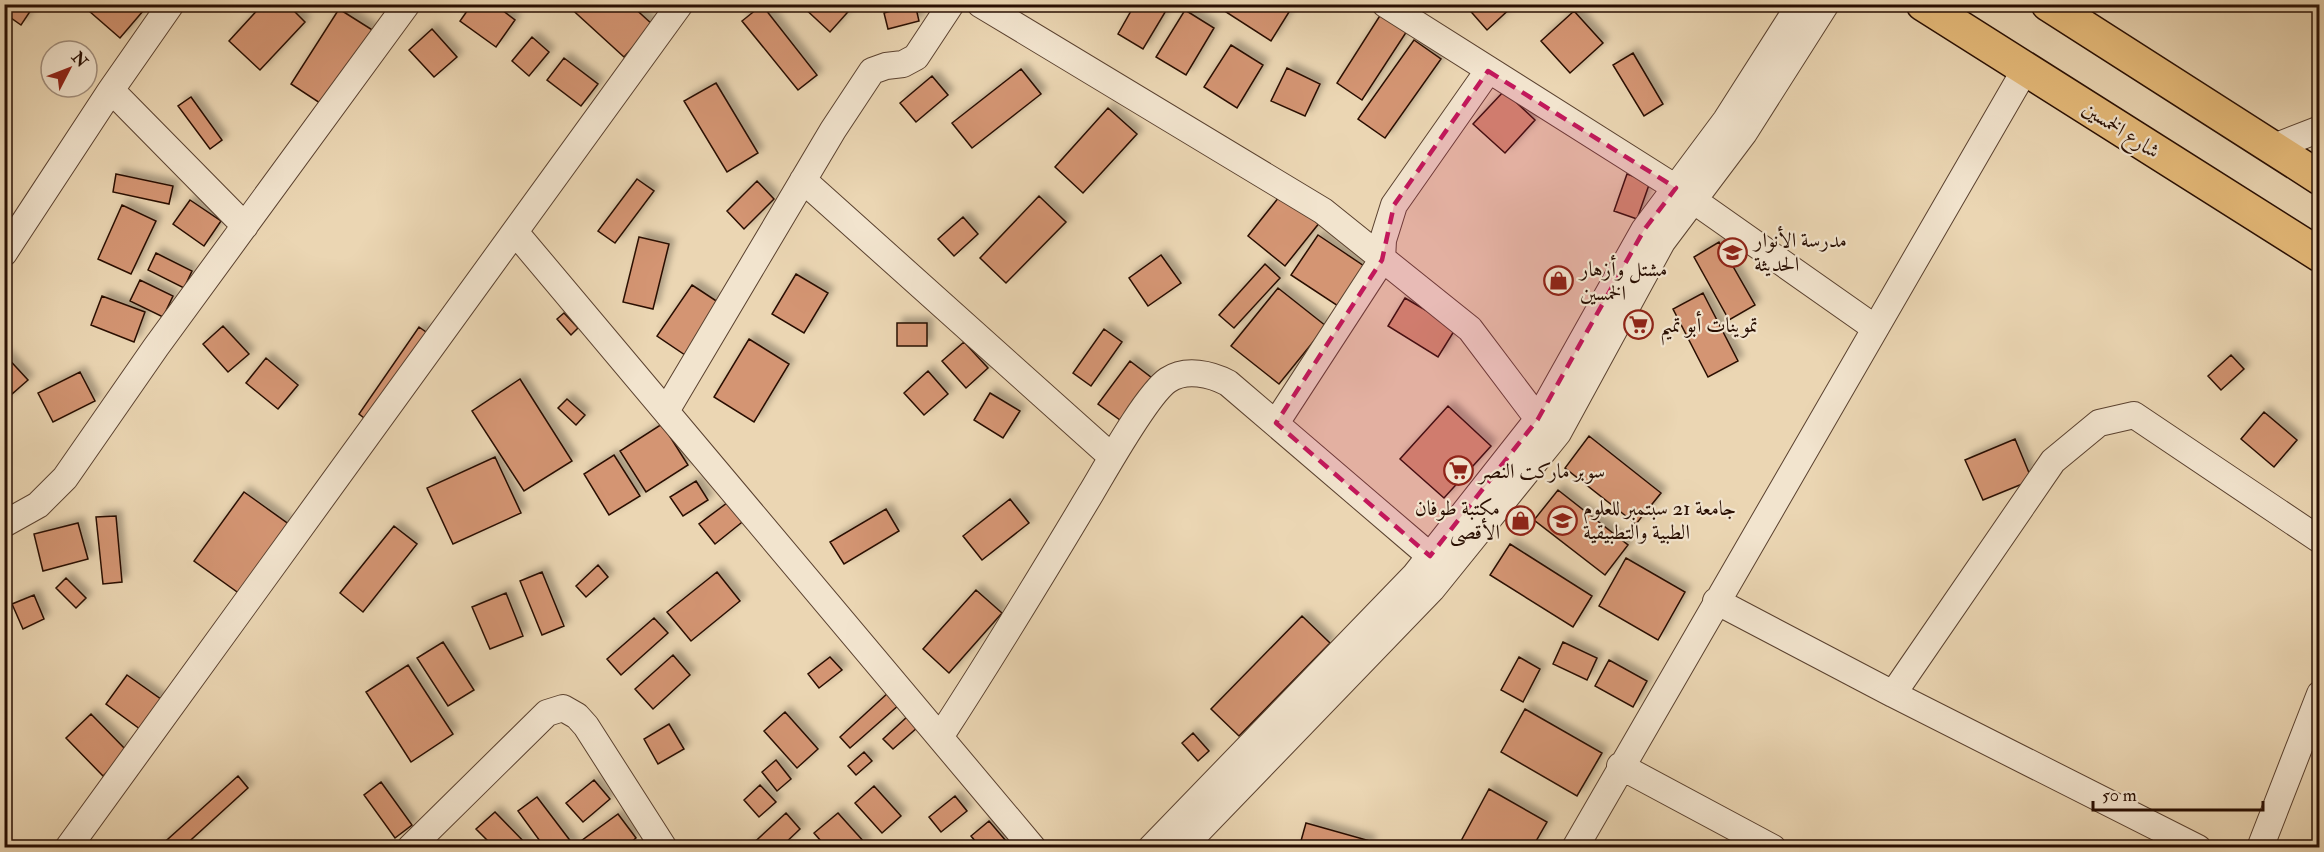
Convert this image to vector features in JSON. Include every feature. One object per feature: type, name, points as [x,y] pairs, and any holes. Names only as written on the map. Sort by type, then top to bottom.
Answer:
[{"type":"main road","name":"شارع الخمسين","points":[[1923,4],[2319,255]]},
{"type":"main road","points":[[2048,4],[2319,178]]},
{"type":"street","points":[[4,253],[111,90],[171,4]]},
{"type":"street","points":[[4,524],[38,505],[65,478],[406,4]]},
{"type":"street","points":[[68,848],[680,4]]},
{"type":"street","points":[[666,411],[803,180],[873,71],[886,66],[903,64],[916,57],[951,4]]},
{"type":"street","points":[[980,4],[1323,211],[1470,329],[1538,419]]},
{"type":"street","points":[[1385,4],[1684,195],[1875,328]]},
{"type":"street","points":[[1182,848],[1432,589],[1558,433],[1726,120],[1800,4]]},
{"type":"street","points":[[1151,848],[1430,556],[1538,419],[1644,230],[1684,195],[1744,133],[1826,4]]},
{"type":"street","points":[[1575,848],[1620,766],[2026,68]]},
{"type":"street","points":[[1276,423],[1382,260],[1383,240],[1394,205],[1488,71]]},
{"type":"street","points":[[111,90],[245,226]]},
{"type":"street","points":[[2274,147],[2319,129]]},
{"type":"street","points":[[803,180],[1112,457]]},
{"type":"street","points":[[515,232],[1033,848]]},
{"type":"street","points":[[940,737],[1000,646],[1112,457],[1160,387],[1180,375],[1203,374],[1228,383],[1430,556]]},
{"type":"street","points":[[1893,694],[2053,461],[2099,423],[2134,416],[2319,540]]},
{"type":"street","points":[[1716,601],[1893,694],[2198,848]]},
{"type":"street","points":[[2260,848],[2319,694]]},
{"type":"street","points":[[410,848],[547,713],[563,708],[578,716],[586,726],[664,848]]},
{"type":"street","points":[[1620,766],[1773,848]]},
{"type":"highlighted area","points":[[1488,71],[1676,188],[1644,230],[1538,419],[1430,556],[1276,423],[1382,260],[1394,205]]},
{"type":"building","points":[[4,4],[35,4],[21,25],[4,13]]},
{"type":"building","points":[[81,4],[149,4],[120,38]]},
{"type":"building","points":[[263,4],[287,4],[305,22],[260,70],[229,41]]},
{"type":"building","points":[[472,4],[494,4],[515,20],[496,47],[460,21]]},
{"type":"building","points":[[566,4],[630,4],[653,25],[624,57]]},
{"type":"building","points":[[800,4],[855,4],[830,32]]},
{"type":"building","points":[[915,4],[919,21],[888,29],[884,13]]},
{"type":"building","points":[[1135,4],[1170,4],[1143,49],[1118,34]]},
{"type":"building","points":[[1230,4],[1294,4],[1271,41],[1226,12]]},
{"type":"building","points":[[1468,4],[1515,4],[1487,30],[1466,6]]},
{"type":"building","points":[[762,5],[817,75],[798,90],[742,21]]},
{"type":"building","points":[[339,9],[374,31],[326,107],[291,84]]},
{"type":"building","points":[[1185,10],[1214,28],[1186,75],[1156,57]]},
{"type":"building","points":[[1574,11],[1603,43],[1570,73],[1541,41]]},
{"type":"building","points":[[1381,14],[1407,31],[1362,100],[1337,83]]},
{"type":"building","points":[[432,29],[457,57],[434,77],[409,50]]},
{"type":"building","points":[[532,37],[549,52],[529,76],[512,61]]},
{"type":"building","points":[[1414,40],[1441,59],[1385,138],[1358,119]]},
{"type":"building","points":[[1231,45],[1263,65],[1237,108],[1204,87]]},
{"type":"building","points":[[1633,53],[1663,104],[1644,116],[1613,65]]},
{"type":"building","points":[[564,58],[598,84],[581,106],[547,80]]},
{"type":"building","points":[[1287,68],[1320,84],[1305,116],[1271,101]]},
{"type":"building","points":[[1021,69],[1041,94],[972,148],[952,123]]},
{"type":"building","points":[[932,76],[948,95],[916,122],[900,103]]},
{"type":"building","points":[[716,83],[758,153],[727,172],[684,101]]},
{"type":"building","points":[[1504,91],[1535,120],[1505,153],[1473,124]]},
{"type":"building","points":[[191,97],[222,140],[210,149],[178,106]]},
{"type":"building","points":[[1108,108],[1137,134],[1083,193],[1055,167]]},
{"type":"building","points":[[116,174],[173,186],[169,204],[113,192]]},
{"type":"building","points":[[1627,174],[1650,182],[1637,219],[1614,211]]},
{"type":"building","points":[[637,179],[654,191],[615,243],[598,231]]},
{"type":"building","points":[[757,181],[774,199],[744,229],[727,211]]},
{"type":"building","points":[[1283,192],[1320,222],[1285,266],[1248,236]]},
{"type":"building","points":[[1039,196],[1066,222],[1006,283],[980,258]]},
{"type":"building","points":[[190,200],[221,221],[204,246],[173,224]]},
{"type":"building","points":[[122,205],[156,221],[131,274],[98,259]]},
{"type":"building","points":[[963,217],[978,234],[954,256],[938,239]]},
{"type":"building","points":[[1318,235],[1364,266],[1338,306],[1291,275]]},
{"type":"building","points":[[639,237],[669,244],[653,309],[623,302]]},
{"type":"building","points":[[1719,242],[1755,305],[1729,320],[1694,257]]},
{"type":"building","points":[[156,253],[192,271],[184,288],[148,270]]},
{"type":"building","points":[[1161,255],[1181,283],[1148,306],[1129,278]]},
{"type":"building","points":[[1265,264],[1280,278],[1234,328],[1219,315]]},
{"type":"building","points":[[796,274],[828,293],[804,333],[772,314]]},
{"type":"building","points":[[140,280],[173,296],[163,317],[130,301]]},
{"type":"building","points":[[692,285],[724,306],[688,357],[657,336]]},
{"type":"building","points":[[1278,288],[1326,326],[1279,384],[1231,346]]},
{"type":"building","points":[[1703,293],[1738,361],[1708,377],[1673,309]]},
{"type":"building","points":[[102,296],[145,312],[134,342],[91,325]]},
{"type":"building","points":[[1405,298],[1456,328],[1438,357],[1388,326]]},
{"type":"building","points":[[564,313],[578,328],[571,335],[557,319]]},
{"type":"building","points":[[897,323],[927,323],[927,346],[897,346]]},
{"type":"building","points":[[223,326],[249,354],[228,372],[203,344]]},
{"type":"building","points":[[419,327],[433,337],[372,424],[359,414]]},
{"type":"building","points":[[1104,329],[1122,342],[1091,386],[1073,373]]},
{"type":"building","points":[[749,339],[789,364],[754,422],[714,397]]},
{"type":"building","points":[[964,342],[988,368],[966,388],[942,361]]},
{"type":"building","points":[[4,354],[28,380],[4,401]]},
{"type":"building","points":[[2231,355],[2244,369],[2221,390],[2208,376]]},
{"type":"building","points":[[266,358],[298,385],[278,409],[246,383]]},
{"type":"building","points":[[1130,361],[1152,378],[1120,420],[1098,404]]},
{"type":"building","points":[[928,371],[948,394],[924,415],[904,393]]},
{"type":"building","points":[[80,372],[95,401],[53,422],[38,393]]},
{"type":"building","points":[[520,379],[572,461],[524,491],[472,411]]},
{"type":"building","points":[[990,393],[1020,411],[1003,438],[974,420]]},
{"type":"building","points":[[567,399],[585,415],[576,425],[558,408]]},
{"type":"building","points":[[1448,406],[1491,446],[1444,498],[1400,459]]},
{"type":"building","points":[[2264,412],[2297,440],[2274,467],[2241,439]]},
{"type":"building","points":[[662,424],[688,465],[646,492],[620,451]]},
{"type":"building","points":[[1589,436],[1661,493],[1636,524],[1565,468]]},
{"type":"building","points":[[2015,439],[2032,480],[1983,500],[1965,460]]},
{"type":"building","points":[[614,455],[640,496],[609,515],[584,474]]},
{"type":"building","points":[[495,457],[521,513],[453,544],[427,488]]},
{"type":"building","points":[[696,481],[708,500],[683,516],[670,497]]},
{"type":"building","points":[[1558,490],[1628,545],[1605,575],[1534,520]]},
{"type":"building","points":[[244,492],[290,525],[240,594],[194,561]]},
{"type":"building","points":[[1010,499],[1029,523],[982,560],[963,536]]},
{"type":"building","points":[[731,500],[746,519],[715,544],[699,524]]},
{"type":"building","points":[[886,509],[899,531],[844,564],[830,542]]},
{"type":"building","points":[[116,516],[122,582],[103,584],[96,517]]},
{"type":"building","points":[[78,523],[88,559],[43,571],[34,534]]},
{"type":"building","points":[[394,526],[417,544],[363,612],[340,593]]},
{"type":"building","points":[[1510,544],[1592,596],[1573,627],[1490,575]]},
{"type":"building","points":[[1626,558],[1685,592],[1658,640],[1599,606]]},
{"type":"building","points":[[598,565],[608,577],[586,597],[576,586]]},
{"type":"building","points":[[542,572],[564,626],[542,635],[520,581]]},
{"type":"building","points":[[717,572],[740,601],[691,641],[667,612]]},
{"type":"building","points":[[66,578],[86,598],[76,608],[56,588]]},
{"type":"building","points":[[976,590],[1002,613],[949,673],[923,649]]},
{"type":"building","points":[[506,593],[523,636],[490,649],[472,607]]},
{"type":"building","points":[[34,595],[44,619],[23,629],[12,604]]},
{"type":"building","points":[[1302,616],[1330,643],[1239,736],[1211,709]]},
{"type":"building","points":[[654,618],[668,633],[621,675],[607,659]]},
{"type":"building","points":[[443,642],[474,690],[448,706],[417,658]]},
{"type":"building","points":[[1563,642],[1597,658],[1587,680],[1553,664]]},
{"type":"building","points":[[673,655],[690,675],[653,709],[635,689]]},
{"type":"building","points":[[830,657],[842,670],[819,688],[808,674]]},
{"type":"building","points":[[1519,657],[1540,669],[1523,702],[1501,690]]},
{"type":"building","points":[[1609,660],[1647,681],[1633,707],[1595,686]]},
{"type":"building","points":[[408,665],[453,734],[411,762],[366,692]]},
{"type":"building","points":[[127,675],[165,702],[144,732],[106,704]]},
{"type":"building","points":[[889,692],[900,704],[850,748],[840,737]]},
{"type":"building","points":[[1525,709],[1602,753],[1577,796],[1501,752]]},
{"type":"building","points":[[785,712],[818,749],[797,768],[764,731]]},
{"type":"building","points":[[91,714],[128,752],[103,776],[66,738]]},
{"type":"building","points":[[908,716],[918,727],[893,749],[883,739]]},
{"type":"building","points":[[669,724],[684,749],[658,764],[644,739]]},
{"type":"building","points":[[1193,733],[1209,751],[1198,761],[1182,743]]},
{"type":"building","points":[[864,752],[872,761],[856,775],[848,766]]},
{"type":"building","points":[[776,760],[791,779],[777,791],[762,772]]},
{"type":"building","points":[[238,776],[248,788],[182,848],[158,848]]},
{"type":"building","points":[[594,780],[610,799],[583,822],[566,803]]},
{"type":"building","points":[[381,782],[412,825],[395,838],[364,795]]},
{"type":"building","points":[[760,785],[776,802],[759,817],[744,800]]},
{"type":"building","points":[[874,786],[901,816],[882,833],[855,803]]},
{"type":"building","points":[[1489,789],[1547,822],[1532,848],[1472,848],[1461,841]]},
{"type":"building","points":[[955,796],[967,811],[941,832],[929,817]]},
{"type":"building","points":[[537,797],[574,848],[545,848],[518,811]]},
{"type":"building","points":[[495,812],[530,848],[495,848],[476,829]]},
{"type":"building","points":[[786,813],[800,829],[780,848],[748,848]]},
{"type":"building","points":[[838,813],[865,843],[860,848],[827,848],[814,833]]},
{"type":"building","points":[[618,814],[636,838],[624,848],[586,848],[581,841]]},
{"type":"building","points":[[989,821],[1012,848],[981,848],[971,836]]},
{"type":"building","points":[[1306,823],[1370,841],[1368,848],[1299,848]]},
{"type":"place","name":"مدرسة الأنوار الحديثة","points":[[1733,252]]},
{"type":"place","name":"مشتل وأزهار الخمسين","points":[[1559,281]]},
{"type":"place","name":"تموينات أبو تميم","points":[[1639,325]]},
{"type":"place","name":"سوبر ماركت النصر","points":[[1458,471]]},
{"type":"place","name":"مكتبة طوفان الأقصى","points":[[1521,520]]},
{"type":"place","name":"جامعة 21 سبتمبر للعلوم الطبية والتطبيقية","points":[[1562,520]]}]
